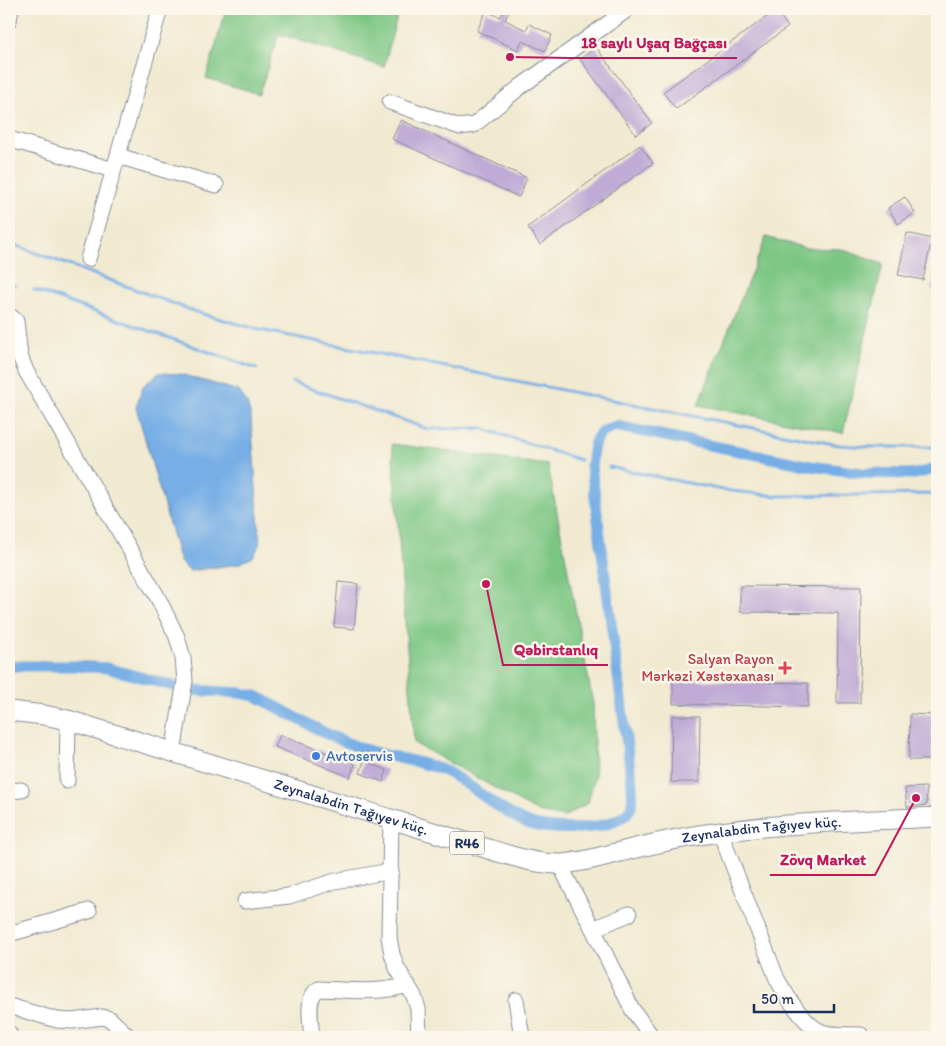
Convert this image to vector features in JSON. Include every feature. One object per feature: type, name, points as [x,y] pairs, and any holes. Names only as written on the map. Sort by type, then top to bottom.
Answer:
[{"type":"main road","name":"Zeynalabdin Tağıyev küç.","points":[[9,711],[68,720],[524,859],[561,864],[587,860],[677,838],[720,832],[937,817]]},
{"type":"street","points":[[9,20],[12,9]]},
{"type":"street","points":[[88,259],[160,9]]},
{"type":"street","points":[[390,102],[460,127],[474,126],[520,86],[628,9]]},
{"type":"street","points":[[9,139],[216,185]]},
{"type":"street","points":[[9,315],[16,321],[20,356],[26,371],[158,598],[177,637],[184,663],[185,681],[173,752]]},
{"type":"street","points":[[66,781],[68,720]]},
{"type":"street","points":[[391,820],[391,946],[397,968],[414,996],[418,1010],[419,1037]]},
{"type":"street","points":[[720,832],[776,979],[788,998],[812,1027],[824,1032],[861,1035]]},
{"type":"street","points":[[561,864],[632,1010],[652,1037]]},
{"type":"street","points":[[245,901],[289,896],[335,881],[391,872]]},
{"type":"street","points":[[9,934],[89,912]]},
{"type":"street","points":[[593,929],[629,914]]},
{"type":"street","points":[[312,1037],[311,1000],[314,991],[320,988],[374,992],[408,985]]},
{"type":"street","points":[[516,1000],[522,1037]]},
{"type":"street","points":[[9,1006],[57,1020],[72,1021],[102,1017],[110,1019],[130,1037]]},
{"type":"green space","points":[[226,9],[399,9],[384,67],[279,34],[259,94],[206,78]]},
{"type":"green space","points":[[766,237],[806,248],[841,249],[883,264],[843,433],[698,405]]},
{"type":"green space","points":[[392,444],[548,465],[593,703],[595,776],[588,803],[564,817],[538,812],[414,743]]},
{"type":"water","points":[[159,373],[180,374],[239,391],[247,403],[251,417],[260,544],[253,557],[238,564],[189,571],[180,562],[136,407],[143,386]]},
{"type":"building","points":[[504,9],[510,9],[505,20],[526,30],[529,24],[552,35],[545,51],[522,41],[518,50],[477,31],[486,11],[500,17]]},
{"type":"building","points":[[776,10],[788,27],[676,109],[663,92]]},
{"type":"building","points":[[596,47],[652,123],[636,135],[580,59]]},
{"type":"building","points":[[401,120],[527,178],[519,197],[392,139]]},
{"type":"building","points":[[640,145],[653,163],[540,245],[528,227]]},
{"type":"building","points":[[905,197],[915,213],[898,224],[888,208]]},
{"type":"building","points":[[907,233],[932,239],[923,280],[898,275]]},
{"type":"building","points":[[937,271],[937,291],[931,289]]},
{"type":"building","points":[[338,582],[358,584],[354,629],[334,627]]},
{"type":"building","points":[[740,586],[861,587],[860,703],[837,703],[838,613],[740,612]]},
{"type":"building","points":[[673,680],[808,683],[808,707],[673,704]]},
{"type":"building","points":[[910,714],[933,715],[932,760],[909,760]]},
{"type":"building","points":[[672,716],[700,716],[699,782],[671,782]]},
{"type":"building","points":[[280,735],[355,764],[350,777],[275,747]]},
{"type":"building","points":[[9,742],[11,742],[11,761],[9,761]]},
{"type":"building","points":[[364,761],[387,770],[383,782],[360,773]]},
{"type":"building","points":[[926,787],[927,805],[907,807],[905,788]]},
{"type":"waterway","points":[[9,243],[199,313],[260,330],[839,445],[937,447]]},
{"type":"waterway","points":[[9,284],[15,285]]},
{"type":"waterway","points":[[34,290],[257,369]]},
{"type":"waterway","points":[[292,382],[428,429],[481,428],[580,460]]},
{"type":"waterway","points":[[191,690],[240,693],[256,696],[323,732],[350,744],[445,771],[514,817],[525,822],[549,828],[565,829],[598,826],[613,822],[624,816],[631,807],[633,796],[591,466],[594,446],[598,436],[602,432],[616,426],[811,466],[862,473],[915,474],[931,470],[937,466]]},
{"type":"waterway","points":[[609,467],[723,490],[777,496],[937,494]]},
{"type":"waterway","points":[[9,666],[107,668],[173,686]]},
{"type":"place","name":"18 saylı Uşaq Bağçası","points":[[510,57]]},
{"type":"place","name":"Qəbirstanlıq","points":[[486,584]]},
{"type":"place","name":"Salyan Rayon Mərkəzi Xəstəxanası","points":[[785,668]]},
{"type":"place","name":"Avtoservis","points":[[316,756]]},
{"type":"place","name":"Zövq Market","points":[[916,798]]}]
